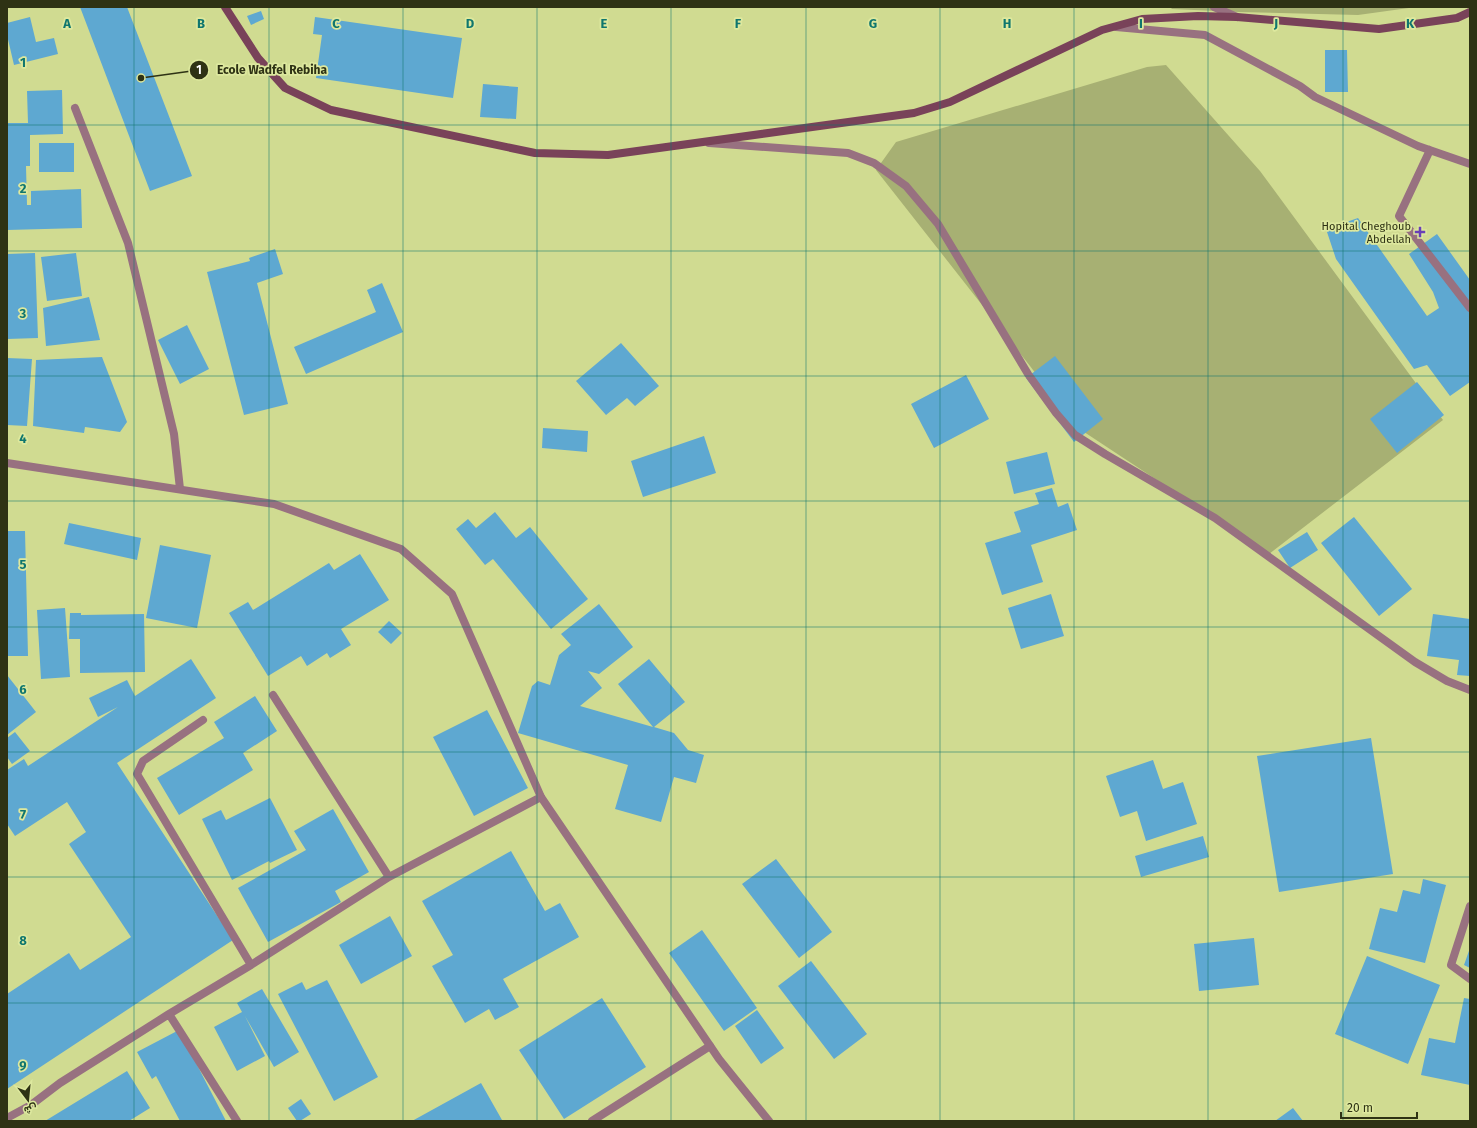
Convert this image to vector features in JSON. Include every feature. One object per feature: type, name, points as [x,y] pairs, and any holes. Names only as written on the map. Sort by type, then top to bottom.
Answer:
[{"type":"main road","points":[[225,7],[258,58],[285,88],[331,110],[535,153],[608,155],[914,113],[950,102],[1102,30],[1142,19],[1198,16],[1237,17],[1380,29],[1457,18],[1470,12]]},
{"type":"street","points":[[1214,7],[1237,17]]},
{"type":"street","points":[[1115,26],[1205,35],[1300,86],[1315,97],[1418,146],[1470,164]]},
{"type":"street","points":[[75,108],[128,243],[174,434],[180,489]]},
{"type":"street","points":[[698,142],[848,153],[874,163],[906,186],[938,224],[1028,374],[1056,413],[1075,435],[1215,518],[1415,662],[1447,681],[1470,690]]},
{"type":"street","points":[[1430,150],[1399,216],[1470,308]]},
{"type":"street","points":[[7,463],[274,504],[401,549],[452,594],[541,797],[719,1059],[769,1121]]},
{"type":"street","points":[[273,695],[389,877]]},
{"type":"street","points":[[203,720],[143,762],[137,774],[251,965]]},
{"type":"street","points":[[7,1118],[31,1105],[60,1083],[169,1014],[251,965],[389,877],[541,797]]},
{"type":"street","points":[[1470,906],[1451,965],[1470,979]]},
{"type":"street","points":[[169,1014],[237,1121]]},
{"type":"street","points":[[592,1121],[710,1046]]},
{"type":"green space","points":[[1170,7],[1416,7],[1358,15],[1239,12],[1172,9]]},
{"type":"green space","points":[[1166,65],[1260,171],[1443,420],[1269,554],[1075,426],[1030,366],[876,170],[896,142],[1147,67]]},
{"type":"building","points":[[80,7],[127,7],[192,176],[150,191]]},
{"type":"building","points":[[261,11],[264,19],[251,25],[247,16]]},
{"type":"building","points":[[30,17],[36,42],[54,38],[58,54],[14,65],[7,35],[7,23]]},
{"type":"building","points":[[315,17],[462,38],[453,98],[316,78],[322,35],[313,34]]},
{"type":"building","points":[[1325,50],[1347,50],[1348,92],[1325,92]]},
{"type":"building","points":[[483,84],[518,87],[516,119],[480,117]]},
{"type":"building","points":[[62,90],[63,134],[30,135],[30,166],[26,166],[27,205],[31,205],[31,191],[81,189],[82,228],[7,230],[7,123],[28,123],[27,91]]},
{"type":"building","points":[[39,143],[74,143],[74,172],[39,172]]},
{"type":"building","points":[[1358,218],[1427,316],[1439,308],[1433,292],[1409,254],[1437,234],[1470,280],[1470,382],[1450,396],[1427,365],[1414,369],[1336,259],[1326,229]]},
{"type":"building","points":[[275,249],[283,274],[257,283],[288,404],[244,415],[207,272],[250,261],[249,258]]},
{"type":"building","points":[[35,253],[38,338],[7,339],[7,254]]},
{"type":"building","points":[[76,253],[82,296],[47,301],[41,257]]},
{"type":"building","points":[[382,283],[403,332],[306,374],[294,347],[376,312],[367,290]]},
{"type":"building","points":[[89,297],[100,340],[46,346],[43,308]]},
{"type":"building","points":[[187,325],[209,369],[180,384],[158,340]]},
{"type":"building","points":[[621,343],[659,386],[635,406],[627,398],[606,415],[576,381]]},
{"type":"building","points":[[1055,356],[1103,419],[1074,442],[1026,378]]},
{"type":"building","points":[[102,357],[127,422],[120,432],[85,427],[84,433],[33,426],[36,360]]},
{"type":"building","points":[[7,358],[32,359],[27,426],[7,425]]},
{"type":"building","points":[[966,375],[989,419],[934,448],[911,404]]},
{"type":"building","points":[[1417,382],[1444,415],[1397,453],[1370,419]]},
{"type":"building","points":[[543,428],[588,431],[587,452],[542,448]]},
{"type":"building","points":[[704,436],[716,473],[643,497],[631,461]]},
{"type":"building","points":[[1047,452],[1055,484],[1014,494],[1006,462]]},
{"type":"building","points":[[1052,488],[1058,507],[1068,503],[1077,530],[1031,545],[1043,582],[1002,595],[985,543],[1021,532],[1014,512],[1039,504],[1035,493]]},
{"type":"building","points":[[495,512],[516,538],[530,527],[588,599],[551,629],[493,559],[485,565],[456,529],[468,519],[476,528]]},
{"type":"building","points":[[1354,517],[1412,589],[1379,616],[1321,543]]},
{"type":"building","points":[[69,523],[141,538],[137,560],[64,544]]},
{"type":"building","points":[[7,531],[25,531],[28,656],[7,656]]},
{"type":"building","points":[[1307,532],[1318,550],[1290,568],[1278,550]]},
{"type":"building","points":[[160,545],[211,555],[197,628],[146,618]]},
{"type":"building","points":[[360,554],[389,600],[341,629],[351,645],[330,658],[327,653],[307,666],[301,656],[268,676],[229,613],[248,602],[253,610],[329,563],[334,570]]},
{"type":"building","points":[[1051,594],[1064,636],[1021,649],[1008,608]]},
{"type":"building","points":[[599,604],[633,647],[599,674],[588,671],[602,688],[580,706],[653,727],[618,684],[649,659],[685,702],[654,727],[674,733],[688,750],[704,755],[696,783],[674,777],[661,822],[615,809],[628,765],[518,733],[532,686],[538,681],[550,685],[559,655],[571,645],[561,634]]},
{"type":"building","points":[[65,608],[70,677],[41,679],[37,610]]},
{"type":"building","points":[[70,613],[81,613],[81,615],[144,614],[145,672],[80,673],[80,639],[69,639]]},
{"type":"building","points":[[1433,614],[1470,619],[1470,676],[1457,675],[1459,660],[1427,656]]},
{"type":"building","points":[[389,621],[402,633],[391,644],[378,632]]},
{"type":"building","points":[[191,659],[216,698],[117,763],[233,940],[7,1089],[7,994],[69,953],[80,970],[131,937],[69,844],[86,832],[67,802],[15,836],[7,824],[7,770],[24,759],[28,766],[118,707],[98,717],[89,698],[127,680],[135,696]]},
{"type":"building","points":[[7,675],[36,712],[7,735]]},
{"type":"building","points":[[255,696],[277,731],[243,753],[253,770],[179,815],[157,778],[224,738],[214,722]]},
{"type":"building","points":[[487,710],[528,788],[474,816],[433,737]]},
{"type":"building","points":[[15,732],[30,751],[12,764],[7,757],[7,738]]},
{"type":"building","points":[[1371,738],[1393,874],[1279,892],[1257,756]]},
{"type":"building","points":[[1153,760],[1163,789],[1183,782],[1197,824],[1146,841],[1137,811],[1120,817],[1106,776]]},
{"type":"building","points":[[270,798],[297,850],[270,863],[269,861],[232,880],[202,819],[221,810],[226,820]]},
{"type":"building","points":[[333,809],[369,872],[335,891],[341,902],[268,942],[238,888],[306,850],[294,831]]},
{"type":"building","points":[[1203,836],[1209,857],[1141,877],[1135,856]]},
{"type":"building","points":[[511,851],[545,911],[560,903],[579,937],[503,979],[519,1007],[495,1020],[489,1009],[465,1023],[432,966],[453,955],[422,901]]},
{"type":"building","points":[[776,859],[832,932],[799,958],[742,884]]},
{"type":"building","points":[[1423,879],[1446,885],[1425,963],[1369,949],[1380,908],[1397,912],[1403,890],[1420,894]]},
{"type":"building","points":[[390,916],[412,956],[361,984],[339,945]]},
{"type":"building","points":[[702,930],[757,1008],[724,1031],[669,953]]},
{"type":"building","points":[[1254,938],[1259,985],[1199,991],[1194,944]]},
{"type":"building","points":[[1470,948],[1470,968],[1464,965]]},
{"type":"building","points":[[1367,956],[1440,985],[1408,1064],[1335,1034]]},
{"type":"building","points":[[811,961],[867,1034],[834,1059],[778,986]]},
{"type":"building","points":[[327,980],[378,1077],[334,1101],[278,994],[302,982],[306,990]]},
{"type":"building","points":[[262,989],[299,1052],[274,1067],[245,1016],[265,1056],[237,1071],[214,1027],[242,1012],[237,1003]]},
{"type":"building","points":[[602,998],[646,1067],[564,1119],[519,1050]]},
{"type":"building","points":[[1464,998],[1470,999],[1470,1085],[1421,1075],[1429,1038],[1455,1043]]},
{"type":"building","points":[[757,1010],[784,1048],[761,1064],[735,1026]]},
{"type":"building","points":[[179,1030],[226,1121],[180,1121],[156,1076],[152,1079],[137,1052]]},
{"type":"building","points":[[127,1071],[150,1108],[129,1121],[45,1121]]},
{"type":"building","points":[[481,1083],[502,1120],[412,1121]]},
{"type":"building","points":[[301,1099],[311,1114],[300,1121],[297,1121],[288,1108]]},
{"type":"building","points":[[1293,1108],[1303,1121],[1275,1121]]},
{"type":"place","name":"Ecole Wadfel Rebiha","points":[[141,78]]},
{"type":"place","name":"Hopital Cheghoub Abdellah","points":[[1420,232]]}]
